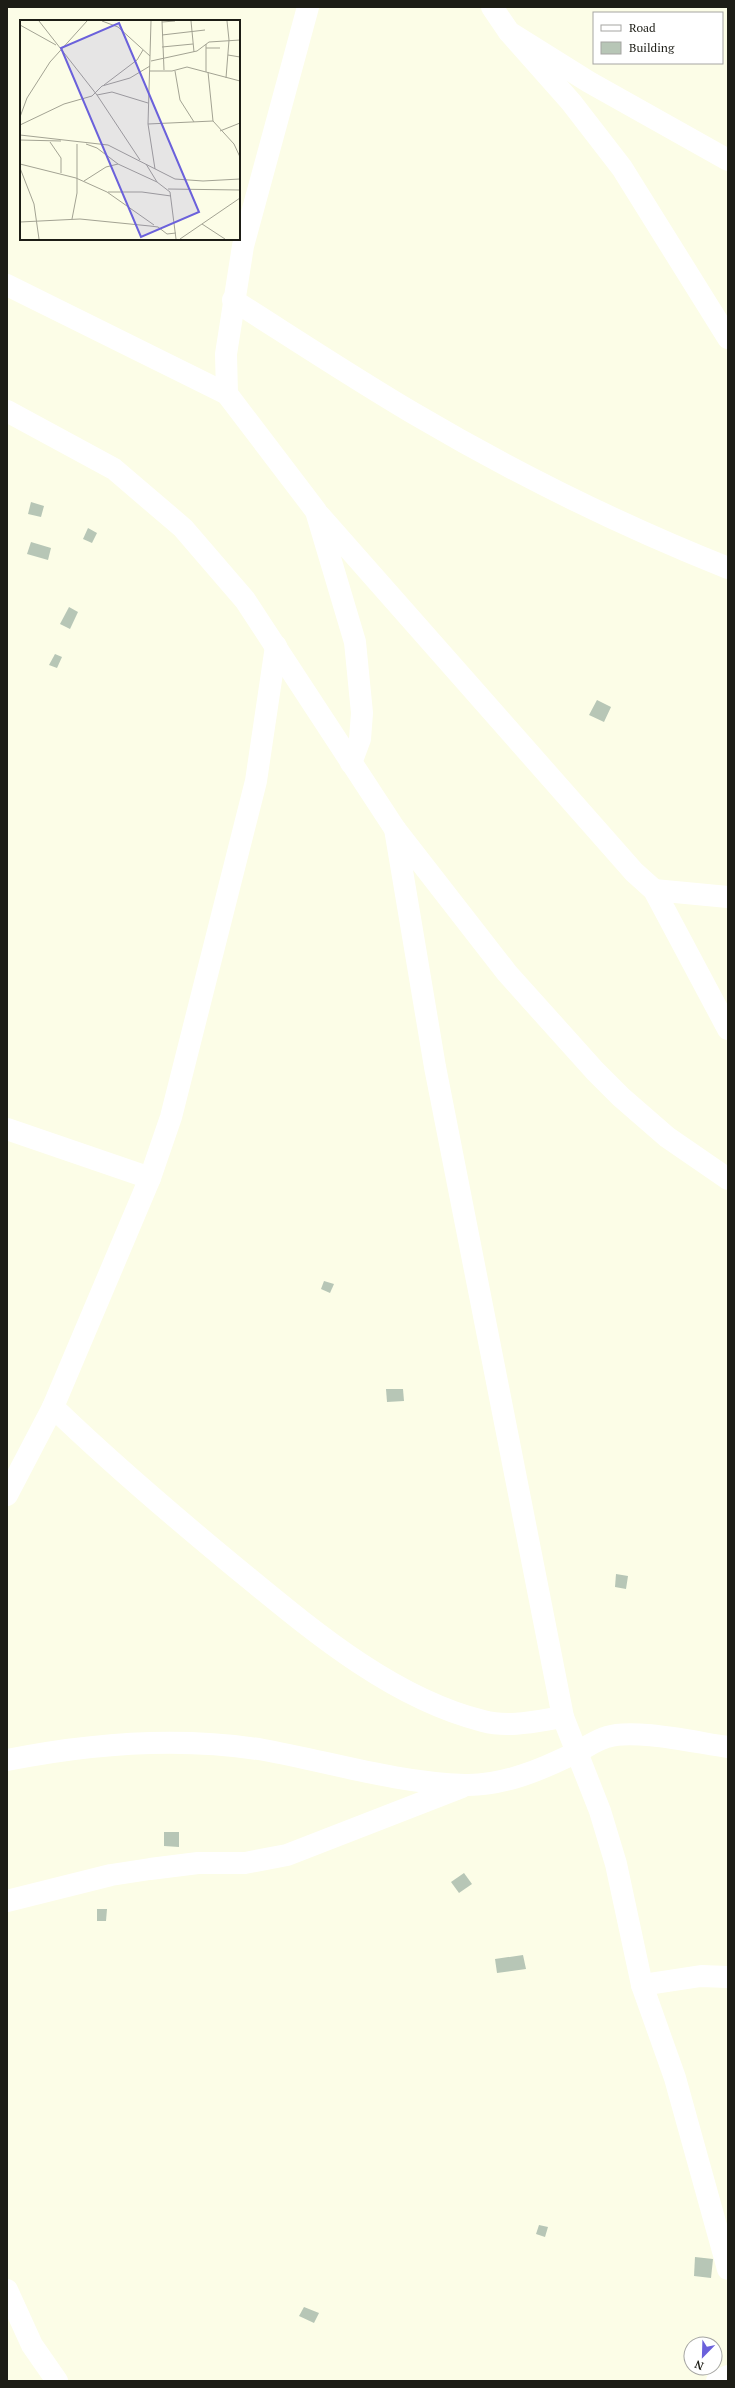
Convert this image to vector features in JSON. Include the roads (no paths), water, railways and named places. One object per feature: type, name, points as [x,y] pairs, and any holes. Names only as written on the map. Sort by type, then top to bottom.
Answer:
[{"type":"street","points":[[227,394],[226,354],[233,300],[244,246],[308,7]]},
{"type":"street","points":[[492,7],[509,32],[571,102],[622,168],[728,338]]},
{"type":"street","points":[[509,32],[588,82],[728,160]]},
{"type":"street","points":[[7,285],[227,394],[316,511],[634,872],[654,890],[728,1029]]},
{"type":"street","points":[[233,300],[413,413],[527,476],[677,548],[728,568]]},
{"type":"street","points":[[7,411],[114,469],[182,528],[245,600],[395,829],[507,973],[595,1071],[667,1137],[728,1179]]},
{"type":"street","points":[[316,511],[355,642],[362,713],[360,739],[351,763]]},
{"type":"street","points":[[7,1495],[53,1407],[150,1178],[170,1117],[256,781],[276,646]]},
{"type":"street","points":[[395,829],[435,1067],[563,1716],[600,1811],[616,1864],[642,1984],[675,2078],[728,2269]]},
{"type":"street","points":[[654,890],[728,896]]},
{"type":"street","points":[[7,1129],[150,1178]]},
{"type":"street","points":[[53,1407],[111,1463],[284,1608],[385,1679],[416,1698],[484,1722],[521,1724],[563,1716]]},
{"type":"street","points":[[7,1901],[111,1875],[198,1863],[245,1863],[287,1855],[466,1785],[525,1774],[576,1752],[597,1741],[619,1734],[728,1747]]},
{"type":"street","points":[[7,1760],[93,1745],[152,1742],[227,1745],[427,1782],[466,1785]]},
{"type":"street","points":[[642,1984],[701,1976],[728,1977]]},
{"type":"street","points":[[7,2290],[32,2345],[57,2381]]},
{"type":"street","points":[[717,2381],[728,2376]]}]
